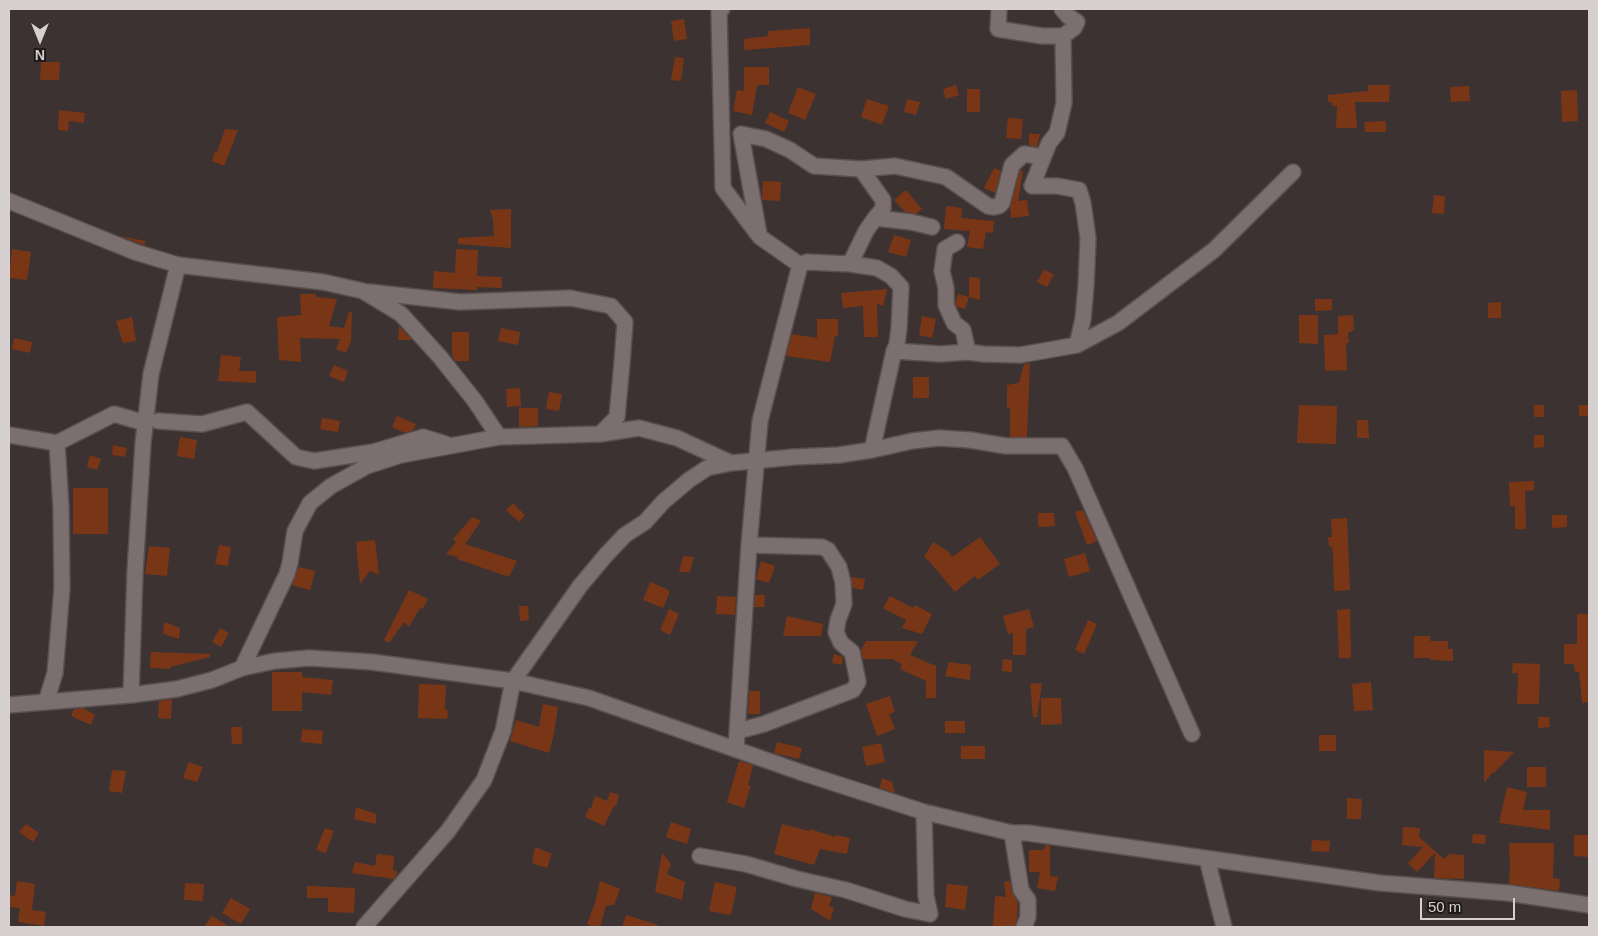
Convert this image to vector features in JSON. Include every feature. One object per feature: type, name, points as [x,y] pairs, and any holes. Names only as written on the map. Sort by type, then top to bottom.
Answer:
[{"type":"street","points":[[722,9],[719,11],[723,188],[760,237],[800,265]]},
{"type":"street","points":[[999,9],[998,29],[1042,36],[1063,36],[1074,28],[1077,22],[1062,9]]},
{"type":"street","points":[[1063,36],[1064,103],[1056,133],[1049,143],[1032,186],[1057,186],[1079,190],[1083,203],[1087,224],[1086,286],[1083,319],[1077,345]]},
{"type":"street","points":[[720,116],[731,128],[741,134],[766,139],[790,150],[814,166],[861,169],[896,166],[946,177],[988,206],[994,207],[1002,203],[1012,165],[1024,154],[1044,157]]},
{"type":"street","points":[[741,134],[760,237]]},
{"type":"street","points":[[850,264],[866,231],[884,209],[884,200],[861,169]]},
{"type":"street","points":[[894,351],[942,354],[968,352],[1020,356],[1077,345],[1118,323],[1214,250],[1294,172]]},
{"type":"street","points":[[9,201],[135,252],[178,265],[323,282],[363,291],[460,302],[570,298],[610,306],[625,322],[620,390],[617,417],[600,434]]},
{"type":"street","points":[[875,218],[911,222],[932,227]]},
{"type":"street","points":[[957,242],[945,249],[942,270],[946,288],[946,305],[954,323],[963,330],[968,352]]},
{"type":"street","points":[[800,265],[807,262],[850,264],[877,268],[891,276],[901,286],[897,344],[872,450]]},
{"type":"street","points":[[131,695],[135,572],[152,422],[151,374],[178,265]]},
{"type":"street","points":[[736,748],[749,545],[760,422],[800,265]]},
{"type":"street","points":[[363,291],[401,314],[440,356],[499,437]]},
{"type":"street","points":[[9,435],[57,443],[114,414],[152,422],[202,424],[247,412],[296,457],[314,461],[373,452],[423,437],[450,446]]},
{"type":"street","points":[[242,668],[286,574],[290,563],[295,531],[310,503],[331,486],[367,466],[400,455],[499,437],[600,434],[639,428],[677,438],[731,463]]},
{"type":"street","points":[[364,927],[448,830],[484,780],[503,731],[513,681],[580,586],[613,548],[645,522],[663,502],[689,480],[707,468],[731,463],[872,450],[912,441],[938,438],[970,440],[1006,446],[1062,446],[1075,468],[1192,734]]},
{"type":"street","points":[[46,702],[55,673],[62,588],[61,508],[57,443]]},
{"type":"street","points":[[738,731],[764,724],[853,690],[858,682],[852,652],[841,643],[836,632],[844,604],[843,583],[839,567],[828,550],[822,547],[749,545]]},
{"type":"street","points":[[9,705],[131,695],[177,689],[212,680],[242,668],[275,661],[310,658],[372,662],[513,681],[589,698],[803,773],[924,812],[1012,833],[1380,883],[1508,893],[1589,905]]},
{"type":"street","points":[[924,812],[926,896],[930,921]]},
{"type":"street","points":[[1012,833],[1021,890],[1028,900],[1028,917],[1024,927]]},
{"type":"street","points":[[700,856],[746,864],[797,879],[846,890],[905,909],[930,921]]},
{"type":"street","points":[[1207,859],[1224,927]]},
{"type":"building","points":[[684,19],[687,39],[674,41],[671,21]]},
{"type":"building","points":[[810,28],[810,45],[744,50],[744,39],[768,36],[768,31]]},
{"type":"building","points":[[675,57],[684,58],[681,81],[671,80]]},
{"type":"building","points":[[41,62],[60,62],[59,80],[40,80]]},
{"type":"building","points":[[744,67],[769,67],[769,85],[757,85],[752,115],[733,111],[737,90],[744,91]]},
{"type":"building","points":[[956,85],[959,95],[946,99],[943,89]]},
{"type":"building","points":[[1368,85],[1390,85],[1389,102],[1355,102],[1357,128],[1336,128],[1337,106],[1332,106],[1332,102],[1328,102],[1328,95],[1368,91]]},
{"type":"building","points":[[1469,86],[1470,101],[1451,102],[1450,87]]},
{"type":"building","points":[[798,87],[816,94],[805,120],[788,113]]},
{"type":"building","points":[[967,89],[980,89],[980,112],[967,112]]},
{"type":"building","points":[[1577,90],[1578,121],[1562,122],[1561,91]]},
{"type":"building","points":[[867,99],[889,106],[882,125],[861,117]]},
{"type":"building","points":[[907,99],[920,102],[916,115],[904,112]]},
{"type":"building","points":[[59,110],[85,113],[84,123],[69,121],[68,131],[58,130]]},
{"type":"building","points":[[770,112],[789,121],[784,132],[765,123]]},
{"type":"building","points":[[1008,118],[1023,119],[1021,139],[1006,138]]},
{"type":"building","points":[[1386,121],[1386,132],[1365,132],[1364,122]]},
{"type":"building","points":[[225,129],[238,130],[224,166],[212,161]]},
{"type":"building","points":[[1029,134],[1040,134],[1037,147],[1029,145]]},
{"type":"building","points":[[994,168],[1001,171],[995,193],[984,188]]},
{"type":"building","points":[[1020,170],[1023,171],[1018,201],[1027,200],[1029,216],[1011,218],[1010,207]]},
{"type":"building","points":[[763,181],[781,182],[780,201],[762,200]]},
{"type":"building","points":[[906,190],[922,209],[916,214],[905,212],[894,200]]},
{"type":"building","points":[[1434,195],[1445,196],[1444,214],[1432,213]]},
{"type":"building","points":[[946,206],[962,208],[961,218],[994,221],[993,233],[986,232],[983,249],[967,247],[970,231],[944,229]]},
{"type":"building","points":[[511,209],[511,248],[458,244],[458,238],[494,236],[493,219],[490,210]]},
{"type":"building","points":[[894,235],[911,240],[906,257],[888,252]]},
{"type":"building","points":[[120,236],[145,241],[145,245],[138,243]]},
{"type":"building","points":[[12,249],[31,252],[27,280],[9,278]]},
{"type":"building","points":[[456,249],[478,250],[477,276],[502,277],[502,288],[477,287],[477,290],[433,288],[434,271],[455,273]]},
{"type":"building","points":[[1044,269],[1054,275],[1047,287],[1037,282]]},
{"type":"building","points":[[969,277],[980,278],[980,300],[969,297]]},
{"type":"building","points":[[887,289],[883,306],[877,304],[878,337],[864,337],[863,306],[843,308],[841,293]]},
{"type":"building","points":[[300,294],[316,294],[316,297],[337,299],[329,326],[344,328],[349,312],[352,312],[351,341],[346,353],[336,349],[340,339],[300,338],[301,362],[279,360],[277,317],[301,315]]},
{"type":"building","points":[[958,294],[969,297],[965,309],[957,307],[955,303]]},
{"type":"building","points":[[1315,299],[1332,299],[1332,310],[1315,311]]},
{"type":"building","points":[[1501,302],[1501,318],[1488,318],[1488,303]]},
{"type":"building","points":[[1299,315],[1318,315],[1318,344],[1299,343]]},
{"type":"building","points":[[1353,315],[1354,330],[1348,333],[1349,343],[1346,343],[1347,370],[1325,371],[1324,335],[1338,334],[1338,316]]},
{"type":"building","points":[[922,316],[936,319],[932,338],[919,335]]},
{"type":"building","points":[[132,317],[136,341],[123,343],[116,321]]},
{"type":"building","points":[[817,319],[838,319],[838,336],[835,336],[830,362],[786,356],[792,334],[817,338]]},
{"type":"building","points":[[399,326],[412,340],[398,340]]},
{"type":"building","points":[[501,328],[520,332],[518,345],[498,341]]},
{"type":"building","points":[[452,332],[469,332],[469,361],[455,361],[452,356]]},
{"type":"building","points":[[14,338],[32,342],[30,353],[12,349]]},
{"type":"building","points":[[221,355],[241,357],[239,371],[256,371],[256,383],[218,381]]},
{"type":"building","points":[[1030,363],[1027,437],[1010,437],[1010,408],[1007,408],[1007,385],[1019,383],[1024,364]]},
{"type":"building","points":[[334,365],[348,371],[344,382],[329,376]]},
{"type":"building","points":[[913,377],[929,377],[929,398],[913,398]]},
{"type":"building","points":[[520,388],[521,406],[507,407],[506,389]]},
{"type":"building","points":[[549,392],[562,394],[559,411],[546,409]]},
{"type":"building","points":[[1299,405],[1337,406],[1336,444],[1297,443]]},
{"type":"building","points":[[1534,405],[1544,405],[1544,417],[1534,417]]},
{"type":"building","points":[[1579,405],[1589,405],[1589,416],[1579,416]]},
{"type":"building","points":[[519,408],[538,408],[538,426],[519,427]]},
{"type":"building","points":[[397,416],[416,424],[413,430],[405,433],[392,427]]},
{"type":"building","points":[[322,418],[340,421],[338,432],[320,429]]},
{"type":"building","points":[[1357,420],[1368,420],[1369,438],[1357,438]]},
{"type":"building","points":[[1534,435],[1544,435],[1544,447],[1534,448]]},
{"type":"building","points":[[180,437],[197,440],[194,459],[177,456]]},
{"type":"building","points":[[113,445],[127,448],[125,457],[112,455]]},
{"type":"building","points":[[90,455],[101,459],[97,470],[87,467]]},
{"type":"building","points":[[1534,481],[1534,490],[1525,491],[1526,529],[1515,529],[1515,506],[1510,506],[1509,482]]},
{"type":"building","points":[[73,488],[108,488],[108,534],[73,534]]},
{"type":"building","points":[[513,503],[525,515],[519,522],[506,510]]},
{"type":"building","points":[[1083,510],[1097,541],[1087,545],[1075,512]]},
{"type":"building","points":[[1038,513],[1054,513],[1055,526],[1038,527]]},
{"type":"building","points":[[1552,515],[1567,515],[1567,527],[1552,528]]},
{"type":"building","points":[[472,517],[481,521],[465,544],[517,561],[509,577],[446,554],[456,542],[453,539]]},
{"type":"building","points":[[1347,518],[1350,590],[1334,591],[1333,553],[1332,547],[1329,546],[1328,537],[1332,537],[1331,519]]},
{"type":"building","points":[[980,537],[1000,564],[978,580],[975,576],[955,592],[924,557],[933,542],[948,551],[952,557]]},
{"type":"building","points":[[375,540],[379,575],[370,571],[360,584],[356,542]]},
{"type":"building","points":[[219,545],[231,547],[228,566],[215,564]]},
{"type":"building","points":[[149,546],[170,548],[167,576],[145,574]]},
{"type":"building","points":[[1085,553],[1090,571],[1069,577],[1064,559]]},
{"type":"building","points":[[683,556],[694,557],[690,572],[679,572]]},
{"type":"building","points":[[761,561],[775,566],[769,583],[756,579]]},
{"type":"building","points":[[299,567],[315,571],[310,590],[292,585]]},
{"type":"building","points":[[851,577],[865,579],[863,590],[853,588]]},
{"type":"building","points":[[650,582],[669,590],[663,608],[643,600]]},
{"type":"building","points":[[409,590],[428,599],[423,609],[420,608],[409,627],[404,622],[389,643],[384,640]]},
{"type":"building","points":[[755,595],[765,595],[764,607],[754,607]]},
{"type":"building","points":[[717,596],[736,597],[735,615],[716,614]]},
{"type":"building","points":[[890,596],[913,608],[915,605],[932,614],[922,634],[902,628],[906,620],[883,608]]},
{"type":"building","points":[[519,606],[528,606],[529,620],[520,621]]},
{"type":"building","points":[[669,609],[679,614],[670,635],[660,630]]},
{"type":"building","points":[[1029,609],[1034,627],[1026,629],[1026,655],[1013,655],[1013,633],[1008,634],[1003,616]]},
{"type":"building","points":[[1350,609],[1351,658],[1339,658],[1337,610]]},
{"type":"building","points":[[1577,614],[1589,614],[1589,702],[1582,703],[1579,672],[1575,672],[1574,664],[1564,664],[1564,644],[1577,644]]},
{"type":"building","points":[[787,616],[823,624],[821,636],[783,636]]},
{"type":"building","points":[[1088,620],[1097,624],[1084,654],[1075,650]]},
{"type":"building","points":[[164,622],[180,628],[179,639],[163,634]]},
{"type":"building","points":[[220,628],[229,633],[221,647],[212,642]]},
{"type":"building","points":[[1414,636],[1430,636],[1430,641],[1448,641],[1448,649],[1453,649],[1453,661],[1414,658]]},
{"type":"building","points":[[866,641],[918,641],[910,655],[936,666],[936,698],[926,698],[926,681],[900,669],[902,664],[892,659],[863,659],[861,650]]},
{"type":"building","points":[[151,652],[210,654],[210,657],[170,667],[170,669],[150,668]]},
{"type":"building","points":[[834,654],[843,657],[842,665],[832,663]]},
{"type":"building","points":[[1003,659],[1012,660],[1012,672],[1002,671]]},
{"type":"building","points":[[949,662],[971,665],[970,680],[945,676]]},
{"type":"building","points":[[1513,663],[1540,664],[1539,704],[1517,704],[1518,673],[1512,673]]},
{"type":"building","points":[[272,672],[302,672],[302,677],[333,680],[331,695],[302,692],[302,711],[272,711]]},
{"type":"building","points":[[1371,682],[1373,710],[1354,711],[1352,684]]},
{"type":"building","points":[[1042,683],[1037,717],[1033,717],[1030,684]]},
{"type":"building","points":[[419,684],[446,685],[445,709],[448,711],[447,719],[418,718]]},
{"type":"building","points":[[749,691],[760,691],[760,714],[748,714]]},
{"type":"building","points":[[890,696],[895,712],[889,714],[895,729],[877,736],[866,704]]},
{"type":"building","points":[[1041,698],[1061,698],[1062,724],[1041,725]]},
{"type":"building","points":[[172,699],[171,719],[158,718],[159,701]]},
{"type":"building","points":[[543,704],[558,707],[549,753],[510,741],[516,720],[539,727]]},
{"type":"building","points":[[83,708],[95,715],[91,725],[71,716],[74,709]]},
{"type":"building","points":[[1538,717],[1549,717],[1550,727],[1538,728]]},
{"type":"building","points":[[945,721],[965,721],[965,733],[945,733]]},
{"type":"building","points":[[231,727],[242,727],[242,744],[232,744]]},
{"type":"building","points":[[302,729],[323,731],[322,744],[301,742]]},
{"type":"building","points":[[1319,735],[1336,735],[1336,751],[1319,751]]},
{"type":"building","points":[[777,742],[802,748],[799,759],[774,753]]},
{"type":"building","points":[[881,743],[885,762],[866,766],[862,747]]},
{"type":"building","points":[[961,746],[985,746],[985,759],[961,759]]},
{"type":"building","points":[[1484,750],[1514,752],[1484,783]]},
{"type":"building","points":[[739,761],[753,765],[748,785],[751,785],[744,808],[727,802]]},
{"type":"building","points":[[189,762],[203,767],[197,782],[183,778]]},
{"type":"building","points":[[1527,767],[1546,767],[1546,787],[1527,787]]},
{"type":"building","points":[[112,770],[126,771],[122,793],[109,791]]},
{"type":"building","points":[[882,778],[892,782],[895,793],[880,788]]},
{"type":"building","points":[[1507,787],[1527,792],[1523,810],[1550,810],[1550,830],[1499,823]]},
{"type":"building","points":[[610,792],[619,795],[616,806],[614,806],[604,826],[585,817],[589,808],[591,808],[595,796],[607,801]]},
{"type":"building","points":[[1347,798],[1362,799],[1361,819],[1347,819]]},
{"type":"building","points":[[356,807],[376,814],[376,824],[354,819]]},
{"type":"building","points":[[671,822],[691,829],[687,844],[666,837]]},
{"type":"building","points":[[26,824],[39,833],[33,842],[19,832]]},
{"type":"building","points":[[782,824],[809,831],[810,829],[835,837],[835,835],[850,838],[847,854],[820,849],[814,865],[774,854]]},
{"type":"building","points":[[1403,827],[1420,828],[1419,837],[1444,859],[1449,854],[1464,855],[1464,879],[1434,878],[1435,853],[1417,872],[1408,863],[1423,847],[1402,845]]},
{"type":"building","points":[[325,828],[334,831],[326,853],[316,850]]},
{"type":"building","points":[[1473,834],[1486,835],[1485,844],[1472,843]]},
{"type":"building","points":[[1574,835],[1589,835],[1589,857],[1574,856]]},
{"type":"building","points":[[1312,840],[1330,841],[1329,852],[1311,851]]},
{"type":"building","points":[[1509,843],[1554,843],[1553,878],[1560,879],[1559,891],[1509,884]]},
{"type":"building","points":[[1045,845],[1050,846],[1050,876],[1058,877],[1055,891],[1037,888],[1040,872],[1029,872],[1029,850],[1044,850]]},
{"type":"building","points":[[535,847],[552,854],[547,868],[532,863]]},
{"type":"building","points":[[662,853],[671,864],[667,874],[685,882],[682,900],[655,892]]},
{"type":"building","points":[[377,854],[394,856],[393,870],[398,872],[394,879],[352,873],[355,862],[375,866]]},
{"type":"building","points":[[17,881],[35,884],[32,910],[46,912],[44,926],[18,922],[20,908],[9,907],[9,895],[15,896]]},
{"type":"building","points":[[600,881],[620,889],[614,905],[606,906],[600,927],[594,927],[587,924],[595,903]]},
{"type":"building","points":[[1010,881],[1012,892],[1018,902],[1015,927],[993,927],[995,896],[1006,897],[1004,882]]},
{"type":"building","points":[[715,882],[737,887],[731,915],[709,911]]},
{"type":"building","points":[[185,883],[204,884],[203,901],[184,900]]},
{"type":"building","points":[[947,884],[968,886],[965,910],[945,907]]},
{"type":"building","points":[[307,886],[355,888],[354,913],[328,912],[328,898],[307,898]]},
{"type":"building","points":[[815,893],[832,897],[829,906],[834,908],[830,921],[811,909]]},
{"type":"building","points":[[231,898],[250,909],[241,924],[222,913]]},
{"type":"building","points":[[626,915],[658,925],[658,927],[622,927]]},
{"type":"building","points":[[212,916],[230,927],[204,927]]}]
